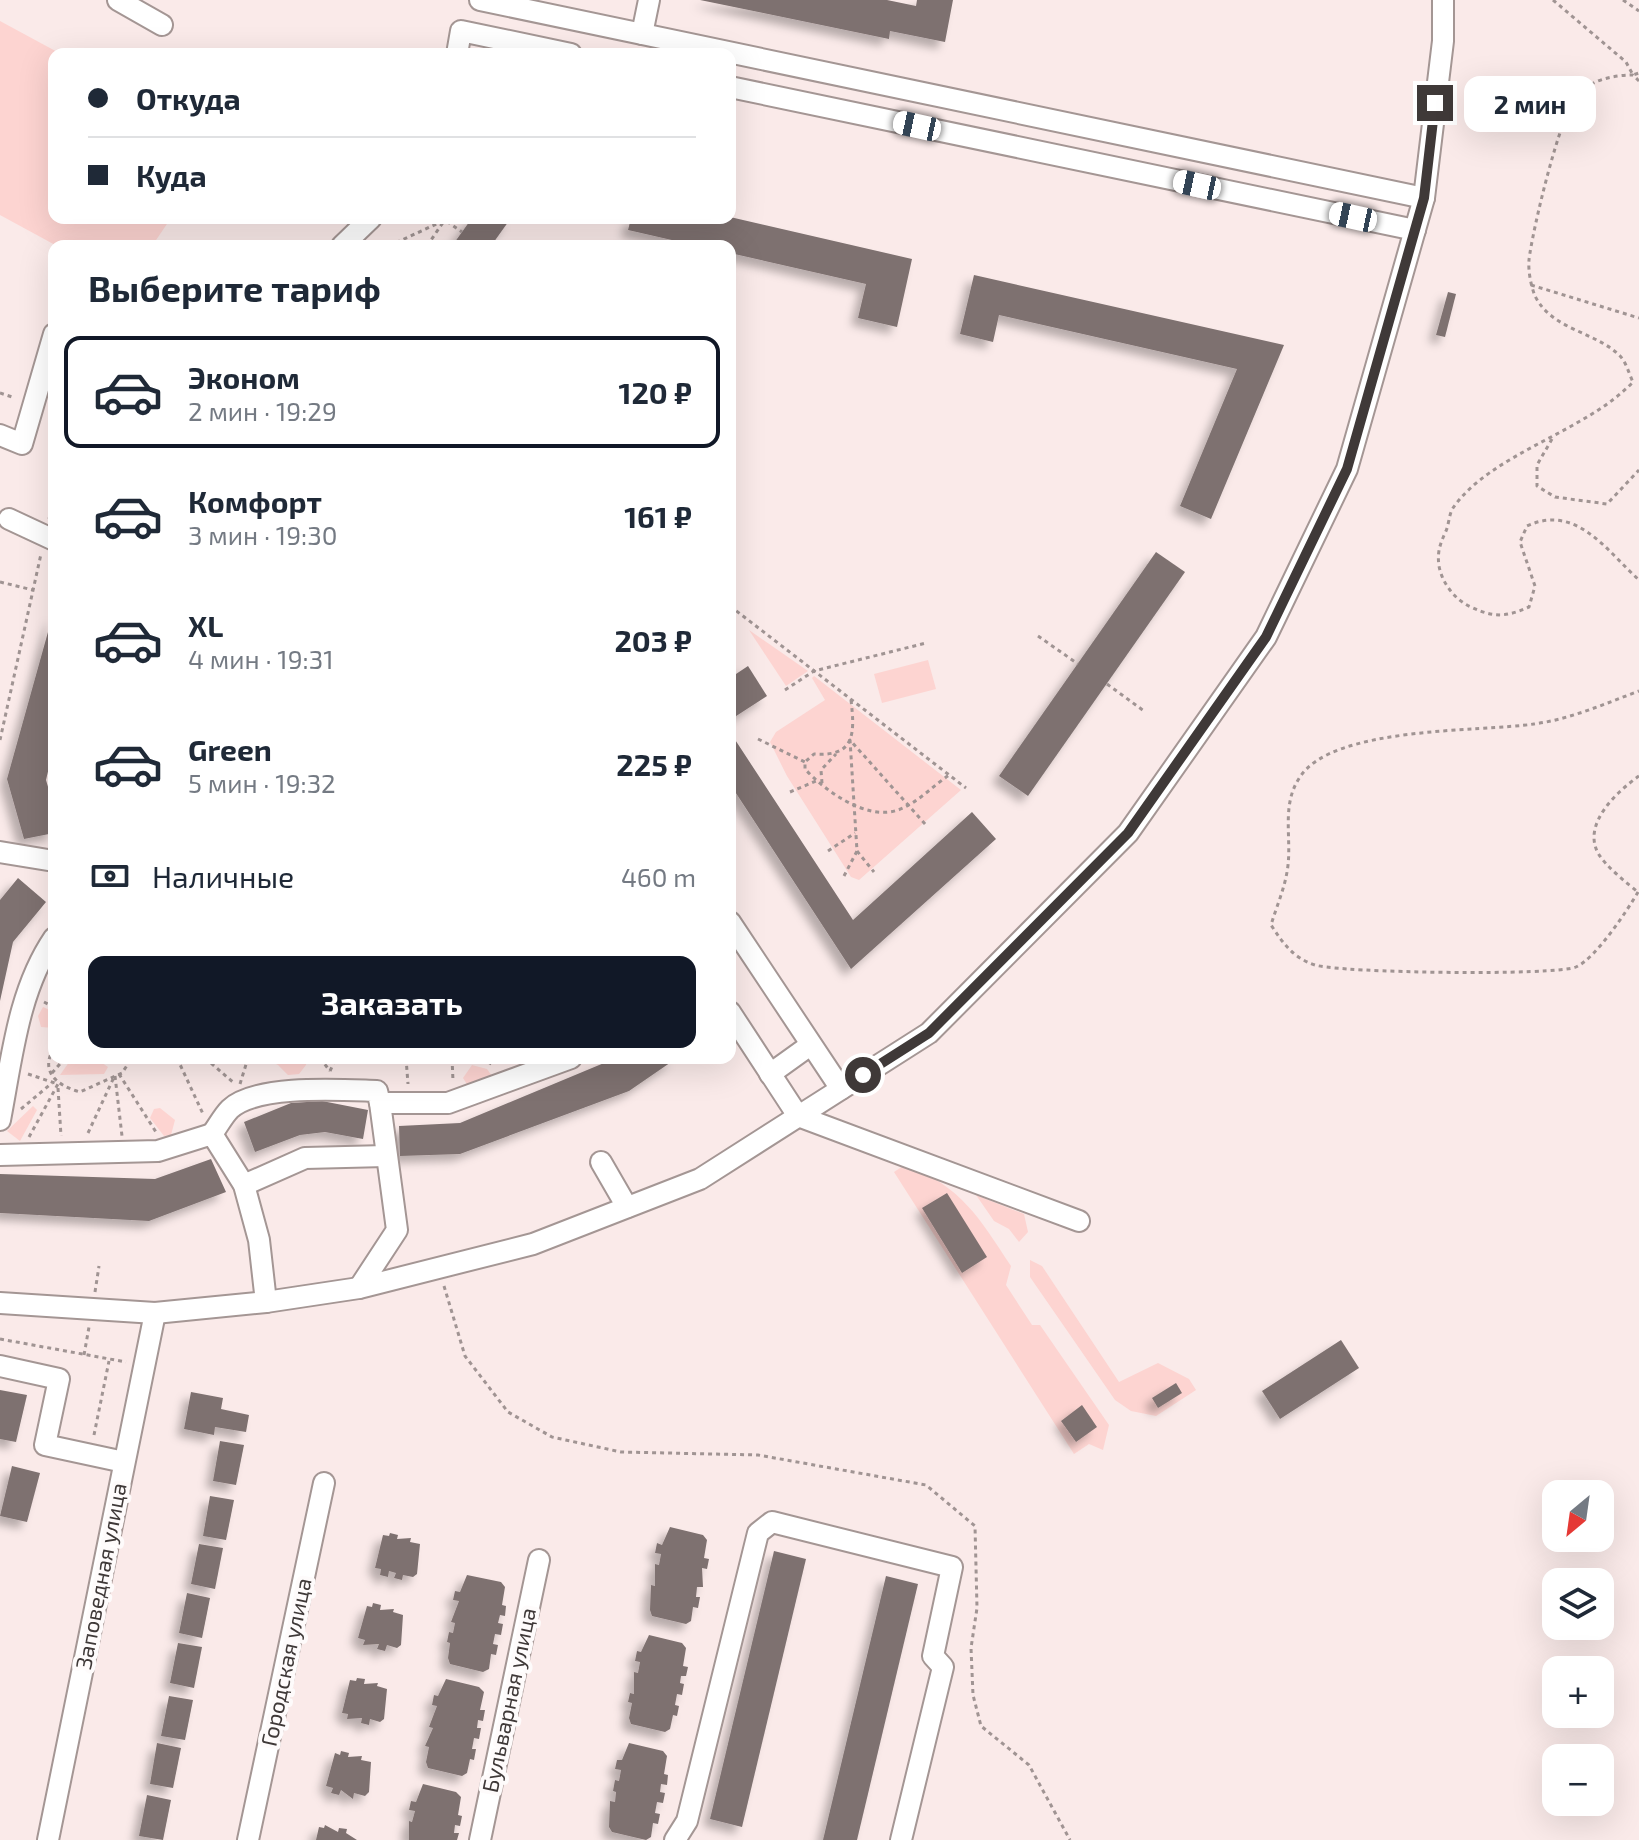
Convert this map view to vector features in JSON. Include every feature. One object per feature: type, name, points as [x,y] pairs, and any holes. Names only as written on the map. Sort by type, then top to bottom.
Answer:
[{"type":"street","points":[[118,0],[162,25]]},
{"type":"street","points":[[480,0],[709,48]]},
{"type":"street","points":[[642,34],[649,0]]},
{"type":"street","points":[[0,1303],[155,1313],[266,1302],[359,1288],[533,1244],[700,1179],[929,1033],[1128,833],[1266,637],[1347,469],[1424,198],[1443,41],[1443,0]]},
{"type":"street","points":[[458,48],[461,31],[542,48]]},
{"type":"street","points":[[736,54],[1424,198]]},
{"type":"street","points":[[736,88],[1415,230]]},
{"type":"street","points":[[348,240],[365,224]]},
{"type":"street","points":[[0,435],[22,444],[48,355]]},
{"type":"street","points":[[9,519],[48,538]]},
{"type":"street","points":[[0,852],[48,860]]},
{"type":"street","points":[[736,931],[809,1046],[841,1089]]},
{"type":"street","points":[[5,1119],[10,1068],[22,1007],[36,964],[48,947]]},
{"type":"street","points":[[736,1021],[798,1116],[1079,1221]]},
{"type":"street","points":[[770,1074],[809,1046]]},
{"type":"street","points":[[380,1103],[453,1101],[555,1064]]},
{"type":"street","points":[[10,1155],[167,1148],[212,1134],[245,1093],[325,1089],[377,1091],[397,1230],[359,1288]]},
{"type":"street","points":[[212,1134],[244,1185],[259,1240],[266,1302]]},
{"type":"street","points":[[244,1185],[305,1158],[386,1156]]},
{"type":"street","points":[[601,1162],[627,1207]]},
{"type":"street","name":"Заповедная улица","points":[[48,1840],[155,1313]]},
{"type":"street","points":[[0,1366],[59,1379],[45,1445],[124,1462]]},
{"type":"street","name":"Городская улица","points":[[248,1840],[324,1483]]},
{"type":"street","points":[[675,1840],[687,1821],[758,1533],[772,1522],[952,1567],[933,1656],[943,1667],[901,1840]]},
{"type":"street","name":"Бульварная улица","points":[[480,1840],[539,1560]]},
{"type":"path","points":[[1553,0],[1626,62],[1639,81]]},
{"type":"path","points":[[1623,0],[1639,11]]},
{"type":"path","points":[[1639,73],[1611,75],[1576,95],[1556,144],[1529,262],[1531,285],[1536,298],[1567,327],[1596,338],[1622,357],[1633,382],[1617,398],[1482,480],[1452,509],[1438,549],[1439,570],[1448,589],[1464,604],[1490,615],[1507,617],[1529,607],[1535,586],[1520,542],[1527,526],[1545,517],[1573,524],[1605,543],[1639,580]]},
{"type":"path","points":[[402,240],[435,224]]},
{"type":"path","points":[[452,224],[462,232]]},
{"type":"path","points":[[1531,285],[1639,318]]},
{"type":"path","points":[[1553,437],[1537,465],[1537,486],[1555,497],[1607,504],[1639,470]]},
{"type":"path","points":[[0,740],[33,590],[48,541]]},
{"type":"path","points":[[0,582],[33,590]]},
{"type":"path","points":[[736,611],[966,788]]},
{"type":"path","points":[[1038,636],[1078,664]]},
{"type":"path","points":[[785,690],[814,671],[926,643]]},
{"type":"path","points":[[1107,684],[1144,711]]},
{"type":"path","points":[[1639,691],[1572,717],[1532,725],[1422,731],[1325,757],[1301,775],[1289,801],[1287,872],[1271,925],[1288,950],[1314,965],[1354,970],[1538,971],[1577,967],[1619,924],[1638,893],[1598,853],[1595,833],[1606,805],[1639,776]]},
{"type":"path","points":[[844,876],[857,851],[850,740],[854,725],[851,700]]},
{"type":"path","points":[[758,739],[805,762]]},
{"type":"path","points":[[824,786],[821,770],[850,740]]},
{"type":"path","points":[[850,740],[926,825]]},
{"type":"path","points":[[836,754],[814,754],[805,762],[805,769],[824,786],[854,804],[883,812],[908,805],[949,775]]},
{"type":"path","points":[[790,792],[817,781]]},
{"type":"path","points":[[828,851],[856,833]]},
{"type":"path","points":[[857,851],[874,872]]},
{"type":"path","points":[[48,1064],[56,1083],[70,1153]]},
{"type":"path","points":[[51,1074],[60,1064]]},
{"type":"path","points":[[70,1153],[117,1074],[126,1064]]},
{"type":"path","points":[[180,1064],[212,1134]]},
{"type":"path","points":[[212,1064],[245,1093]]},
{"type":"path","points":[[245,1093],[247,1064]]},
{"type":"path","points":[[330,1071],[333,1064]]},
{"type":"path","points":[[406,1064],[409,1103]]},
{"type":"path","points":[[452,1064],[453,1101]]},
{"type":"path","points":[[10,1068],[80,1092],[117,1074]]},
{"type":"path","points":[[117,1074],[167,1148]]},
{"type":"path","points":[[117,1074],[124,1152]]},
{"type":"path","points":[[5,1119],[56,1083]]},
{"type":"path","points":[[10,1155],[56,1083]]},
{"type":"path","points":[[0,1339],[144,1365]]},
{"type":"path","points":[[90,1455],[109,1359]]},
{"type":"shaded area","points":[[0,21],[50,48],[48,224],[167,224],[156,240],[48,241],[0,215]]},
{"type":"shaded area","points":[[749,630],[808,671],[786,686]]},
{"type":"shaded area","points":[[928,660],[936,689],[882,703],[874,674]]},
{"type":"shaded area","points":[[814,676],[961,790],[859,880],[851,877],[787,776],[770,742],[776,732],[825,700],[812,678]]},
{"type":"shaded area","points":[[43,1007],[48,1009],[48,1028],[41,1027],[38,1016]]},
{"type":"shaded area","points":[[68,1064],[104,1064],[108,1067],[104,1074],[60,1075]]},
{"type":"shaded area","points":[[306,1064],[299,1074],[288,1075],[278,1065]]},
{"type":"shaded area","points":[[472,1065],[487,1069],[492,1076],[468,1086],[463,1078]]},
{"type":"shaded area","points":[[33,1106],[37,1110],[20,1141],[7,1131]]},
{"type":"shaded area","points":[[160,1108],[175,1120],[171,1135],[164,1136],[150,1118],[154,1109]]},
{"type":"shaded area","points":[[906,1164],[956,1194],[989,1232],[1011,1266],[1006,1285],[1032,1325],[1040,1325],[1109,1425],[1103,1450],[1089,1444],[1074,1454],[894,1172]]},
{"type":"shaded area","points":[[976,1195],[1024,1214],[1028,1232],[1019,1242],[1009,1229],[994,1221]]},
{"type":"shaded area","points":[[1030,1260],[1042,1266],[1119,1382],[1158,1363],[1189,1379],[1196,1390],[1156,1416],[1131,1411],[1115,1400],[1030,1277]]},
{"type":"building","points":[[700,0],[887,0],[916,6],[917,0],[953,0],[945,42],[890,31],[889,39]]},
{"type":"building","points":[[736,218],[912,259],[897,327],[858,318],[866,284],[736,254],[736,240],[672,240],[628,230],[630,224],[736,224]]},
{"type":"building","points":[[468,224],[507,224],[495,240],[456,240]]},
{"type":"building","points":[[974,275],[1284,345],[1211,519],[1180,506],[1237,369],[999,315],[993,342],[960,334]]},
{"type":"building","points":[[1448,292],[1456,294],[1445,337],[1436,335]]},
{"type":"building","points":[[1156,552],[1185,572],[1028,796],[999,776]]},
{"type":"building","points":[[48,632],[48,834],[24,839],[7,779]]},
{"type":"building","points":[[748,666],[767,696],[736,716],[736,674]]},
{"type":"building","points":[[736,741],[853,920],[972,812],[996,839],[851,969],[736,793]]},
{"type":"building","points":[[18,878],[46,902],[13,942],[0,1001],[0,900]]},
{"type":"building","points":[[602,1064],[668,1064],[629,1091],[460,1154],[400,1156],[399,1126],[460,1123]]},
{"type":"building","points":[[322,1101],[368,1110],[363,1139],[325,1132],[300,1135],[255,1152],[244,1122],[291,1103]]},
{"type":"building","points":[[211,1159],[226,1192],[149,1221],[0,1213],[0,1174],[155,1179]]},
{"type":"building","points":[[947,1193],[987,1257],[962,1273],[922,1208]]},
{"type":"building","points":[[1341,1340],[1359,1368],[1280,1419],[1262,1391]]},
{"type":"building","points":[[1176,1383],[1182,1393],[1158,1408],[1152,1398]]},
{"type":"building","points":[[0,1390],[27,1395],[16,1442],[0,1439]]},
{"type":"building","points":[[191,1392],[223,1398],[221,1409],[249,1415],[246,1432],[215,1427],[214,1435],[184,1429]]},
{"type":"building","points":[[1082,1405],[1097,1427],[1076,1442],[1061,1421]]},
{"type":"building","points":[[220,1441],[244,1445],[236,1485],[213,1481]]},
{"type":"building","points":[[12,1466],[40,1473],[27,1522],[0,1516]]},
{"type":"building","points":[[210,1496],[234,1500],[226,1540],[203,1536]]},
{"type":"building","points":[[670,1527],[703,1535],[707,1540],[704,1558],[709,1559],[707,1569],[702,1568],[703,1587],[697,1587],[696,1597],[700,1597],[698,1608],[693,1607],[691,1621],[686,1624],[652,1616],[650,1610],[655,1564],[659,1565],[661,1554],[655,1553],[657,1543],[662,1545]]},
{"type":"building","points":[[390,1533],[398,1535],[397,1539],[411,1538],[410,1542],[420,1544],[417,1574],[413,1577],[403,1575],[402,1580],[394,1578],[396,1573],[389,1571],[388,1577],[380,1575],[381,1569],[375,1568],[383,1535],[389,1536]]},
{"type":"building","points":[[199,1544],[223,1548],[215,1589],[191,1584]]},
{"type":"building","points":[[774,1551],[806,1559],[742,1827],[710,1819]]},
{"type":"building","points":[[467,1575],[501,1582],[505,1587],[502,1605],[506,1606],[505,1616],[500,1615],[498,1623],[503,1624],[501,1635],[495,1634],[493,1644],[498,1645],[496,1655],[491,1654],[489,1669],[483,1672],[450,1664],[448,1658],[450,1643],[447,1642],[449,1632],[453,1633],[455,1623],[451,1622],[459,1601],[453,1600],[455,1591],[460,1592]]},
{"type":"building","points":[[886,1576],[918,1584],[857,1840],[823,1840]]},
{"type":"building","points":[[187,1593],[210,1598],[202,1638],[179,1633]]},
{"type":"building","points":[[373,1603],[381,1605],[380,1610],[394,1609],[393,1612],[403,1615],[401,1645],[397,1648],[387,1645],[385,1651],[377,1649],[379,1644],[363,1645],[365,1640],[358,1638],[367,1606],[372,1607]]},
{"type":"building","points":[[649,1635],[682,1643],[686,1648],[683,1666],[688,1667],[686,1676],[681,1676],[680,1683],[684,1684],[682,1695],[677,1694],[677,1716],[673,1715],[670,1729],[665,1732],[631,1724],[629,1718],[632,1703],[628,1702],[630,1693],[634,1694],[634,1672],[638,1673],[640,1662],[635,1661],[637,1651],[641,1652]]},
{"type":"building","points":[[178,1643],[202,1647],[194,1688],[170,1683]]},
{"type":"building","points":[[357,1678],[365,1679],[364,1684],[378,1683],[377,1686],[387,1689],[384,1719],[380,1722],[370,1719],[369,1725],[361,1723],[362,1718],[347,1719],[348,1714],[342,1713],[350,1680],[356,1681]]},
{"type":"building","points":[[446,1679],[479,1687],[484,1692],[480,1710],[485,1710],[483,1721],[478,1720],[477,1728],[481,1728],[479,1739],[474,1738],[474,1760],[470,1759],[467,1773],[462,1776],[428,1768],[426,1762],[429,1747],[425,1746],[433,1728],[429,1727],[437,1706],[432,1705],[434,1695],[438,1696]]},
{"type":"building","points":[[169,1696],[193,1700],[185,1740],[161,1736]]},
{"type":"building","points":[[157,1743],[181,1748],[173,1788],[150,1784]]},
{"type":"building","points":[[629,1743],[663,1751],[667,1756],[664,1774],[668,1775],[667,1785],[661,1784],[660,1792],[665,1793],[663,1803],[657,1802],[655,1813],[660,1814],[658,1824],[653,1823],[651,1837],[646,1840],[612,1832],[609,1827],[610,1801],[615,1802],[615,1780],[619,1781],[621,1770],[615,1769],[617,1760],[622,1760]]},
{"type":"building","points":[[341,1751],[349,1753],[348,1757],[362,1756],[361,1760],[371,1762],[369,1792],[365,1796],[354,1793],[353,1799],[341,1790],[339,1795],[331,1793],[333,1788],[326,1786],[335,1753],[340,1755]]},
{"type":"building","points":[[423,1784],[456,1792],[461,1797],[458,1815],[462,1816],[460,1826],[455,1825],[454,1833],[459,1833],[457,1840],[409,1840],[409,1821],[412,1822],[415,1811],[409,1810],[411,1801],[416,1802]]},
{"type":"building","points":[[147,1795],[171,1800],[163,1840],[139,1836]]},
{"type":"building","points":[[325,1825],[338,1832],[339,1828],[347,1829],[346,1833],[357,1840],[316,1840],[319,1827],[324,1828]]},
{"type":"route","points":[[863,1075],[929,1033],[1128,833],[1266,637],[1347,469],[1424,198],[1435,103]]}]
